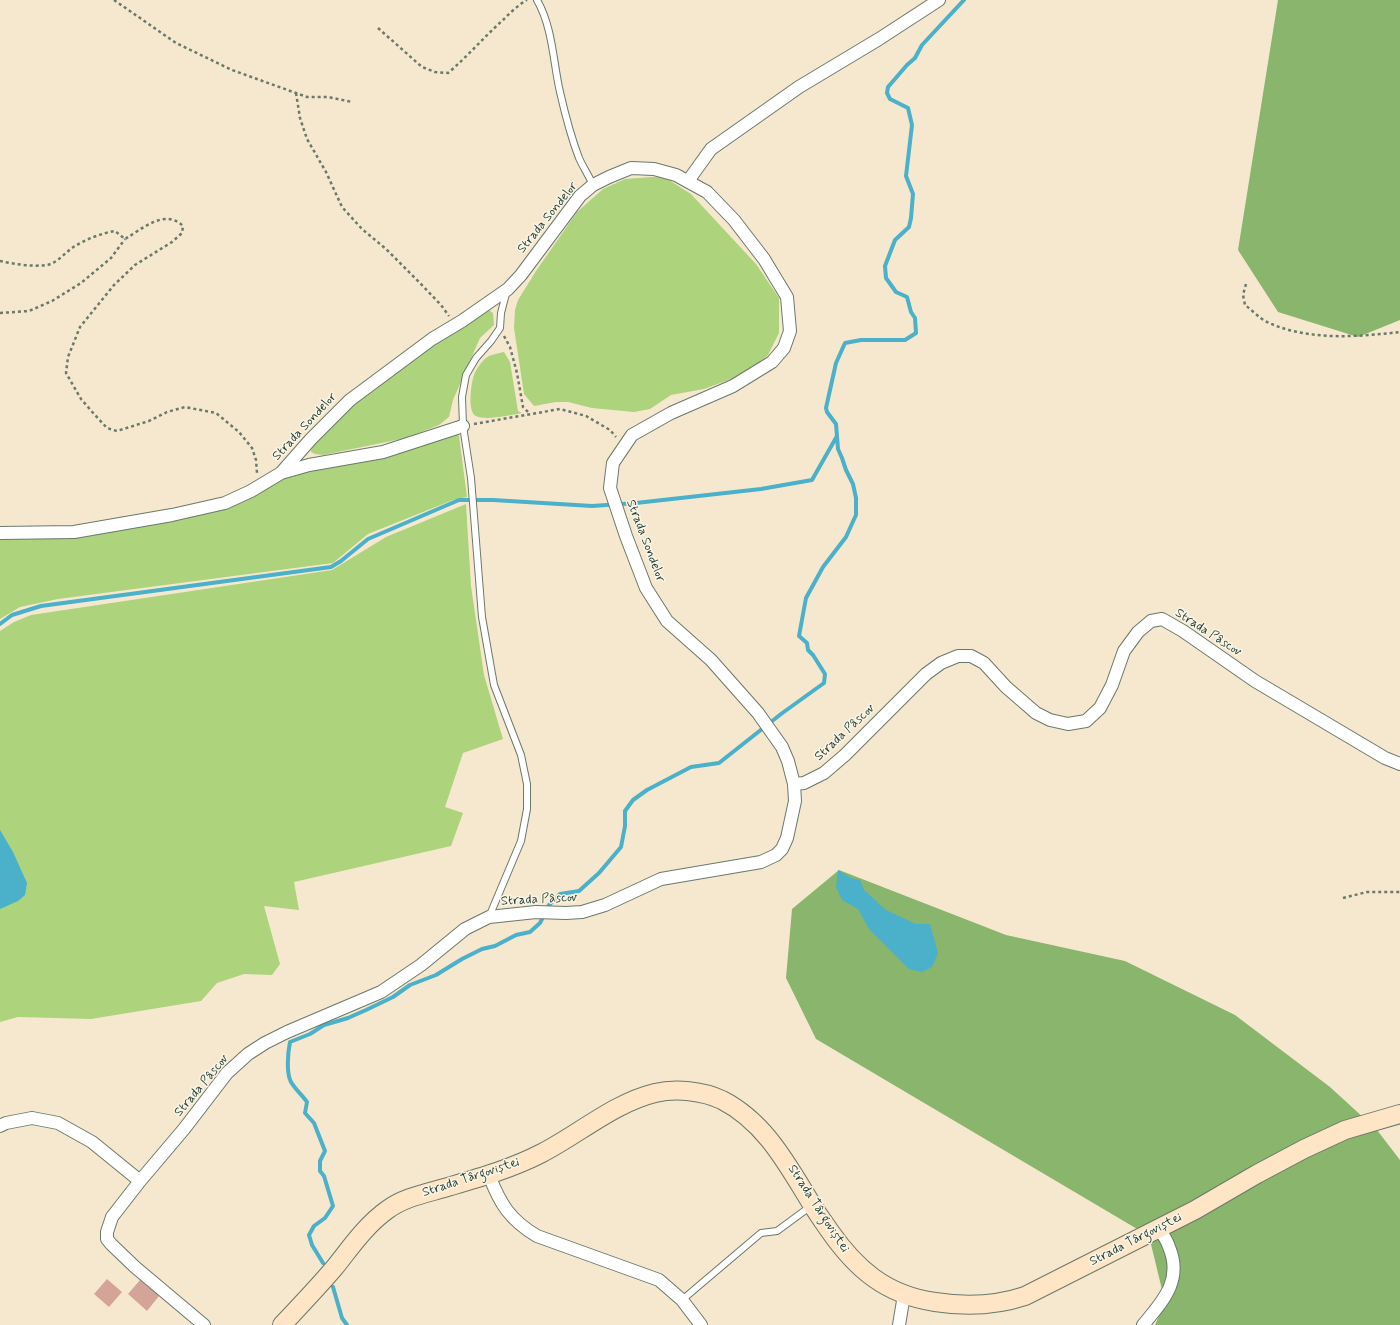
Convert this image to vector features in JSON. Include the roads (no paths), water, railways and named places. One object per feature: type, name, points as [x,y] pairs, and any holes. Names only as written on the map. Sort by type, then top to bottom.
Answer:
[{"type":"main road","name":"Strada Târgoviștei","points":[[282,1325],[322,1282],[357,1239],[386,1210],[397,1203],[412,1197],[513,1167],[543,1152],[634,1100],[656,1093],[676,1091],[700,1093],[720,1099],[734,1106],[761,1129],[776,1146],[790,1167],[812,1206],[838,1243],[862,1270],[875,1280],[904,1295],[946,1304],[989,1305],[1008,1302],[1025,1296],[1195,1210],[1257,1174],[1324,1140],[1345,1130],[1400,1114]]},
{"type":"street","points":[[688,181],[711,149],[799,87],[879,39],[939,0]]},
{"type":"street","name":"Strada Sondelor","points":[[0,533],[74,532],[172,515],[225,503],[251,491],[281,473],[350,400],[432,339],[457,324],[508,289],[521,275],[580,196],[593,185],[631,168],[654,169],[676,175],[707,192],[734,220],[764,259],[787,297],[790,331],[784,348],[772,362],[733,386],[671,413],[632,435],[613,463],[610,488],[626,536],[646,588],[667,621],[711,660],[758,713],[782,747],[788,761],[794,784]]},
{"type":"street","points":[[281,473],[309,465],[383,452],[463,426]]},
{"type":"street","name":"Strada Pâscov","points":[[204,1325],[135,1267],[111,1244],[107,1239],[107,1232],[112,1217],[140,1181],[184,1129],[227,1073],[248,1054],[265,1043],[287,1032],[381,992],[421,965],[465,929],[489,917],[536,912],[582,912],[605,905],[661,879],[761,862],[776,855],[785,844],[795,801],[794,784],[804,783],[824,773],[851,750],[926,674],[941,663],[958,656],[971,656],[984,663],[1006,687],[1036,713],[1050,720],[1068,724],[1086,721],[1100,708],[1112,685],[1124,651],[1138,632],[1150,621],[1162,619],[1183,631],[1255,681],[1384,758],[1400,764]]},
{"type":"street","points":[[0,1126],[6,1123],[32,1118],[58,1123],[92,1142],[140,1181]]},
{"type":"street","points":[[489,1174],[496,1195],[523,1228],[537,1236],[659,1280],[682,1300],[701,1325]]},
{"type":"street","points":[[1143,1325],[1170,1289],[1174,1270],[1170,1248],[1159,1228]]},
{"type":"street","points":[[900,1325],[904,1295]]},
{"type":"lane","points":[[537,0],[542,9],[550,36],[560,92],[571,132],[579,158],[593,185]]},
{"type":"lane","points":[[489,917],[521,842],[527,808],[527,784],[521,755],[494,685],[482,617],[471,478],[463,426],[462,397],[466,376],[476,358],[492,340],[500,328],[501,313],[508,289]]},
{"type":"lane","points":[[682,1300],[761,1233],[777,1232],[812,1206]]},
{"type":"water","points":[[0,830],[13,852],[27,883],[25,895],[18,901],[0,909]]},
{"type":"water","points":[[838,870],[851,878],[860,880],[864,890],[886,910],[916,924],[930,924],[938,953],[932,967],[922,972],[909,969],[869,929],[858,909],[842,900],[836,887]]},
{"type":"waterway","points":[[323,1263],[312,1245],[309,1235],[314,1226],[325,1218],[333,1206],[324,1176],[320,1171],[320,1161],[325,1151],[314,1123],[305,1113],[307,1102],[289,1078],[288,1062],[290,1042],[310,1034],[324,1025],[348,1018],[393,997],[410,985],[436,975],[482,949],[495,946],[516,935],[530,932],[540,923],[549,905],[560,894],[579,891],[599,873],[621,847],[625,826],[625,811],[633,800],[647,790],[691,767],[719,763],[781,714],[824,683],[825,674],[808,650],[807,643],[799,636],[806,598],[823,567],[846,537],[856,515],[856,498],[853,484],[838,449],[836,424],[827,412],[826,408],[836,363],[845,343],[861,340],[905,340],[916,333],[915,318],[911,312],[907,297],[896,292],[886,278],[885,266],[895,240],[909,227],[913,194],[906,176],[912,125],[908,108],[890,99],[887,93],[888,87],[915,58],[922,45],[964,0]]},
{"type":"waterway","points":[[0,624],[12,615],[41,606],[331,567],[341,561],[368,539],[459,500],[493,500],[592,506],[636,503],[761,489],[812,480],[837,436]]},
{"type":"waterway","points":[[333,1287],[342,1318],[347,1325]]}]
